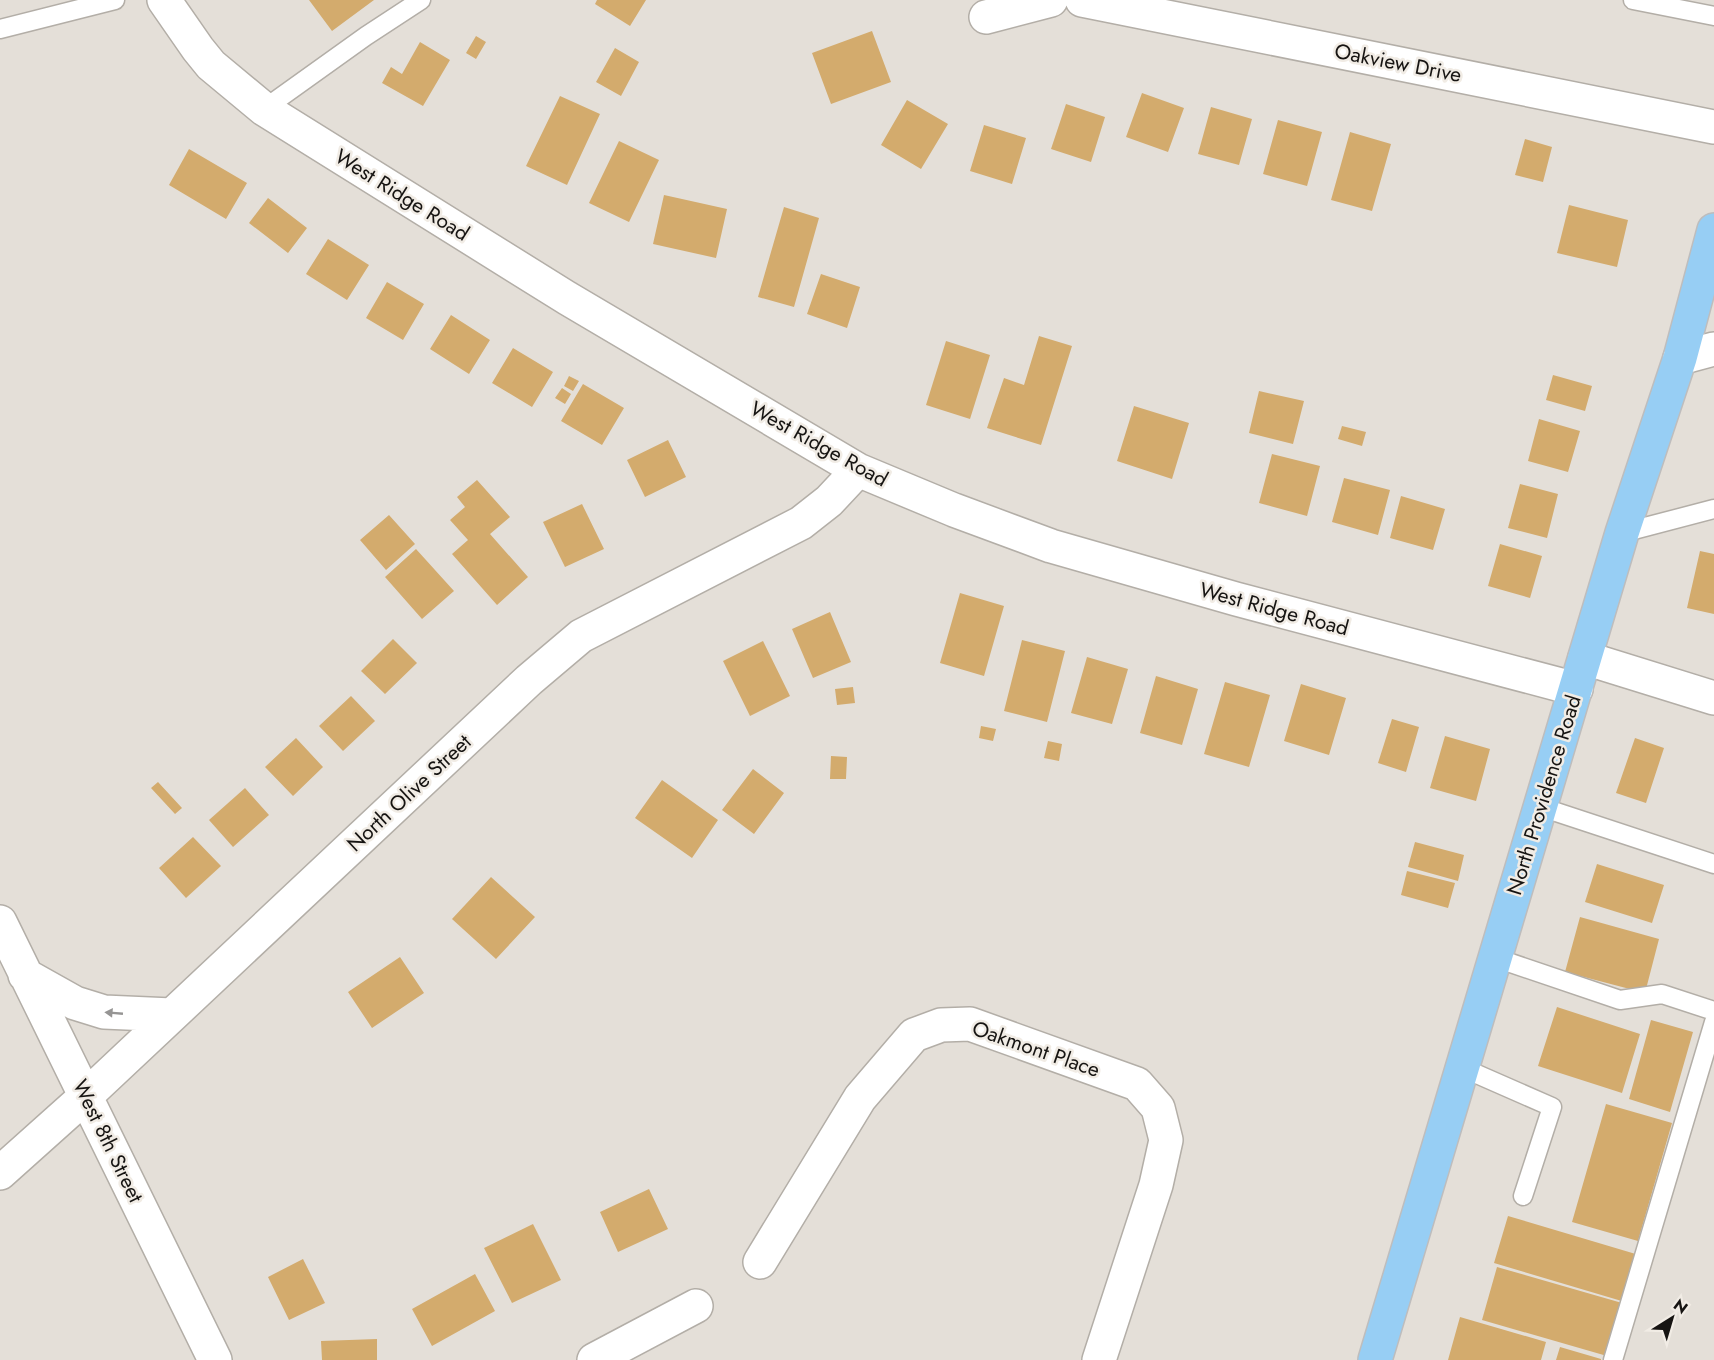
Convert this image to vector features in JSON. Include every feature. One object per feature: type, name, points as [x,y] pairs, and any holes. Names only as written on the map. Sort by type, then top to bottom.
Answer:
[{"type":"main road","name":"North Providence Road","points":[[1376,1360],[1622,533],[1680,358],[1714,230]]},
{"type":"street","name":"West Ridge Road","points":[[164,0],[212,65],[264,109],[567,298],[858,470],[954,510],[1051,546],[1236,599],[1576,689]]},
{"type":"street","points":[[986,17],[1051,0]]},
{"type":"street","name":"Oakview Drive","points":[[1082,0],[1714,127]]},
{"type":"street","points":[[1680,358],[1714,349]]},
{"type":"street","name":"North Olive Street","points":[[0,1173],[86,1096],[529,680],[581,636],[801,523],[829,501],[858,470]]},
{"type":"street","points":[[1585,658],[1714,698]]},
{"type":"street","name":"West 8th Street","points":[[0,922],[215,1360]]},
{"type":"street","points":[[25,975],[75,1003],[104,1012],[172,1015]]},
{"type":"street","name":"Oakmont Place","points":[[760,1262],[860,1098],[914,1035],[941,1025],[970,1024],[1137,1084],[1158,1108],[1166,1140],[1158,1174],[1099,1360]]},
{"type":"street","points":[[594,1360],[696,1306]]},
{"type":"lane","points":[[0,29],[115,0]]},
{"type":"lane","points":[[264,109],[421,0]]},
{"type":"lane","points":[[1633,0],[1714,16]]},
{"type":"lane","points":[[1622,533],[1714,509]]},
{"type":"lane","points":[[1541,807],[1714,864]]},
{"type":"lane","points":[[1496,958],[1620,1000],[1662,994],[1714,1011]]},
{"type":"lane","points":[[1613,1360],[1714,1022]]},
{"type":"lane","points":[[1463,1068],[1552,1107],[1523,1196]]},
{"type":"building","points":[[309,0],[374,0],[332,31]]},
{"type":"building","points":[[597,0],[646,0],[630,26],[595,4]]},
{"type":"building","points":[[872,31],[891,82],[831,104],[812,53]]},
{"type":"building","points":[[476,36],[486,42],[476,59],[466,53]]},
{"type":"building","points":[[420,42],[450,60],[423,106],[382,83],[391,67],[402,74]]},
{"type":"building","points":[[615,48],[639,62],[621,96],[596,82]]},
{"type":"building","points":[[1142,93],[1184,108],[1168,152],[1126,137]]},
{"type":"building","points":[[560,96],[600,114],[567,185],[526,166]]},
{"type":"building","points":[[907,100],[948,124],[921,169],[881,145]]},
{"type":"building","points":[[1066,104],[1105,117],[1091,162],[1051,149]]},
{"type":"building","points":[[1211,107],[1252,119],[1239,165],[1198,154]]},
{"type":"building","points":[[1278,120],[1322,132],[1307,186],[1263,174]]},
{"type":"building","points":[[984,125],[1026,138],[1012,184],[970,171]]},
{"type":"building","points":[[1350,132],[1391,144],[1372,211],[1331,200]]},
{"type":"building","points":[[1525,139],[1552,147],[1543,182],[1515,175]]},
{"type":"building","points":[[619,141],[659,160],[629,222],[589,203]]},
{"type":"building","points":[[189,149],[247,183],[226,219],[169,185]]},
{"type":"building","points":[[664,195],[727,209],[716,258],[653,244]]},
{"type":"building","points":[[268,198],[307,228],[288,253],[249,223]]},
{"type":"building","points":[[1569,205],[1628,220],[1617,267],[1557,253]]},
{"type":"building","points":[[784,207],[819,218],[794,307],[758,297]]},
{"type":"building","points":[[328,239],[369,265],[347,300],[306,274]]},
{"type":"building","points":[[821,274],[860,287],[847,328],[807,314]]},
{"type":"building","points":[[387,282],[424,304],[403,340],[366,318]]},
{"type":"building","points":[[451,315],[490,340],[469,374],[430,349]]},
{"type":"building","points":[[1039,336],[1072,346],[1041,445],[987,428],[1004,378],[1024,385]]},
{"type":"building","points":[[946,341],[990,355],[970,419],[926,405]]},
{"type":"building","points":[[513,348],[553,372],[532,407],[492,383]]},
{"type":"building","points":[[1553,375],[1592,386],[1585,411],[1546,400]]},
{"type":"building","points":[[569,376],[579,381],[573,391],[564,386]]},
{"type":"building","points":[[583,384],[624,408],[602,445],[561,421]]},
{"type":"building","points":[[562,388],[571,394],[565,404],[555,398]]},
{"type":"building","points":[[1259,391],[1304,401],[1293,444],[1249,433]]},
{"type":"building","points":[[1134,406],[1189,423],[1172,479],[1117,461]]},
{"type":"building","points":[[1539,419],[1580,431],[1568,472],[1528,461]]},
{"type":"building","points":[[1342,426],[1366,432],[1362,446],[1338,439]]},
{"type":"building","points":[[668,440],[686,477],[645,497],[627,460]]},
{"type":"building","points":[[1272,454],[1320,466],[1307,516],[1259,503]]},
{"type":"building","points":[[1344,478],[1390,490],[1378,535],[1332,522]]},
{"type":"building","points":[[477,480],[510,517],[490,534],[528,577],[497,605],[452,554],[468,540],[450,520],[465,507],[457,497]]},
{"type":"building","points":[[1520,484],[1558,494],[1547,538],[1508,528]]},
{"type":"building","points":[[1401,496],[1445,509],[1433,550],[1390,538]]},
{"type":"building","points":[[582,504],[604,549],[565,567],[543,522]]},
{"type":"building","points":[[389,515],[415,544],[386,570],[360,540]]},
{"type":"building","points":[[1500,544],[1542,556],[1530,598],[1488,586]]},
{"type":"building","points":[[416,549],[454,591],[422,619],[385,577]]},
{"type":"building","points":[[1700,551],[1714,554],[1714,614],[1687,608]]},
{"type":"building","points":[[960,593],[1004,606],[984,676],[940,663]]},
{"type":"building","points":[[830,612],[851,662],[813,678],[792,629]]},
{"type":"building","points":[[393,639],[417,663],[385,694],[361,671]]},
{"type":"building","points":[[1022,640],[1065,651],[1047,722],[1004,711]]},
{"type":"building","points":[[763,641],[790,696],[750,716],[723,661]]},
{"type":"building","points":[[1087,657],[1128,669],[1112,724],[1071,713]]},
{"type":"building","points":[[1156,676],[1198,689],[1182,745],[1140,733]]},
{"type":"building","points":[[1225,682],[1270,695],[1249,767],[1204,754]]},
{"type":"building","points":[[1301,684],[1346,698],[1329,755],[1284,741]]},
{"type":"building","points":[[853,687],[855,703],[837,705],[835,689]]},
{"type":"building","points":[[351,696],[375,721],[343,751],[319,726]]},
{"type":"building","points":[[1392,719],[1419,727],[1406,772],[1378,763]]},
{"type":"building","points":[[981,726],[996,729],[993,741],[979,738]]},
{"type":"building","points":[[1445,736],[1490,749],[1476,801],[1430,788]]},
{"type":"building","points":[[296,738],[323,767],[293,796],[265,767]]},
{"type":"building","points":[[1635,738],[1664,748],[1646,803],[1616,793]]},
{"type":"building","points":[[1048,741],[1062,744],[1059,761],[1044,758]]},
{"type":"building","points":[[831,756],[847,757],[846,779],[830,779]]},
{"type":"building","points":[[753,769],[784,793],[754,834],[722,810]]},
{"type":"building","points":[[662,780],[718,820],[692,858],[635,818]]},
{"type":"building","points":[[158,782],[182,808],[175,814],[151,788]]},
{"type":"building","points":[[245,788],[269,815],[233,847],[209,820]]},
{"type":"building","points":[[193,837],[221,866],[186,898],[159,868]]},
{"type":"building","points":[[1415,842],[1464,855],[1458,881],[1408,867]]},
{"type":"building","points":[[1597,864],[1664,885],[1652,923],[1585,902]]},
{"type":"building","points":[[1407,871],[1455,883],[1448,908],[1401,895]]},
{"type":"building","points":[[491,877],[535,917],[496,959],[452,919]]},
{"type":"building","points":[[1580,917],[1659,939],[1645,993],[1565,972]]},
{"type":"building","points":[[400,957],[424,993],[372,1028],[348,992]]},
{"type":"building","points":[[1557,1007],[1640,1034],[1622,1093],[1538,1066]]},
{"type":"building","points":[[1651,1020],[1693,1032],[1670,1112],[1629,1099]]},
{"type":"building","points":[[1606,1104],[1672,1123],[1638,1241],[1572,1222]]},
{"type":"building","points":[[649,1189],[668,1229],[618,1252],[600,1212]]},
{"type":"building","points":[[1508,1216],[1639,1255],[1625,1302],[1494,1263]]},
{"type":"building","points":[[533,1224],[561,1280],[512,1303],[484,1248]]},
{"type":"building","points":[[303,1259],[325,1303],[289,1320],[268,1277]]},
{"type":"building","points":[[1497,1267],[1622,1303],[1607,1356],[1482,1320]]},
{"type":"building","points":[[475,1274],[495,1311],[432,1346],[412,1309]]},
{"type":"building","points":[[1460,1317],[1546,1342],[1541,1360],[1448,1360]]},
{"type":"building","points":[[377,1339],[377,1360],[322,1360],[321,1341]]},
{"type":"building","points":[[1560,1347],[1601,1359],[1601,1360],[1556,1360]]}]
